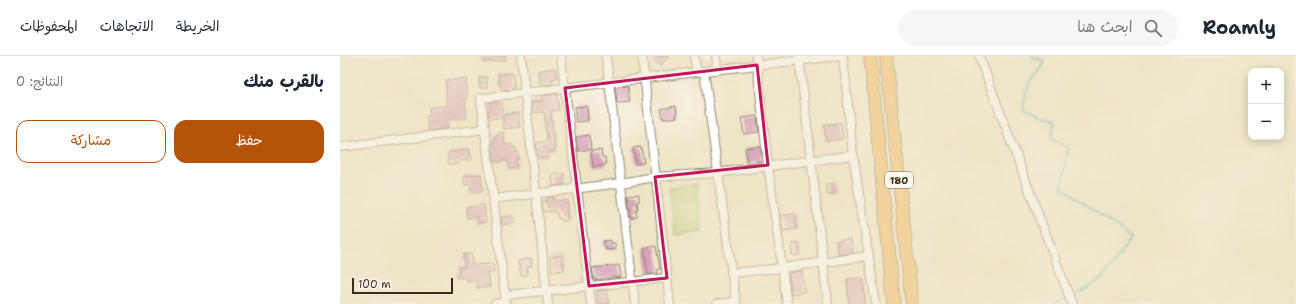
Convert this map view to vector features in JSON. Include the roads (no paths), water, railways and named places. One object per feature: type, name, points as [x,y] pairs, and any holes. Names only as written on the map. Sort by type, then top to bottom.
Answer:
[{"type":"highway","name":"180","points":[[870,56],[894,304]]},
{"type":"highway","name":"180","points":[[886,56],[912,304]]},
{"type":"highway","points":[[882,174],[898,174]]},
{"type":"street","points":[[521,56],[548,304]]},
{"type":"street","points":[[561,56],[591,304]]},
{"type":"street","points":[[606,56],[635,304]]},
{"type":"street","points":[[642,56],[670,304]]},
{"type":"street","points":[[694,56],[700,71],[717,173],[735,303],[717,304]]},
{"type":"street","points":[[716,56],[717,70]]},
{"type":"street","points":[[756,56],[768,165],[787,304]]},
{"type":"street","points":[[506,301],[481,98],[610,83],[644,77],[757,65],[799,58],[840,56]]},
{"type":"street","points":[[843,56],[852,155],[876,304]]},
{"type":"street","points":[[979,56],[1072,304]]},
{"type":"street","points":[[799,58],[828,304]]},
{"type":"street","points":[[340,147],[484,129]]},
{"type":"street","points":[[493,199],[621,183],[655,177],[717,173],[852,155]]},
{"type":"street","points":[[731,273],[782,268],[869,256]]},
{"type":"street","points":[[495,304],[546,290],[667,278]]},
{"type":"waterway","points":[[1032,56],[1045,62],[1029,84],[1026,91],[1023,110],[1054,122],[1052,139],[1068,148],[1062,187],[1131,238],[1103,278],[1085,290],[1075,294]]},
{"type":"waterway","points":[[1055,304],[1064,299]]}]
